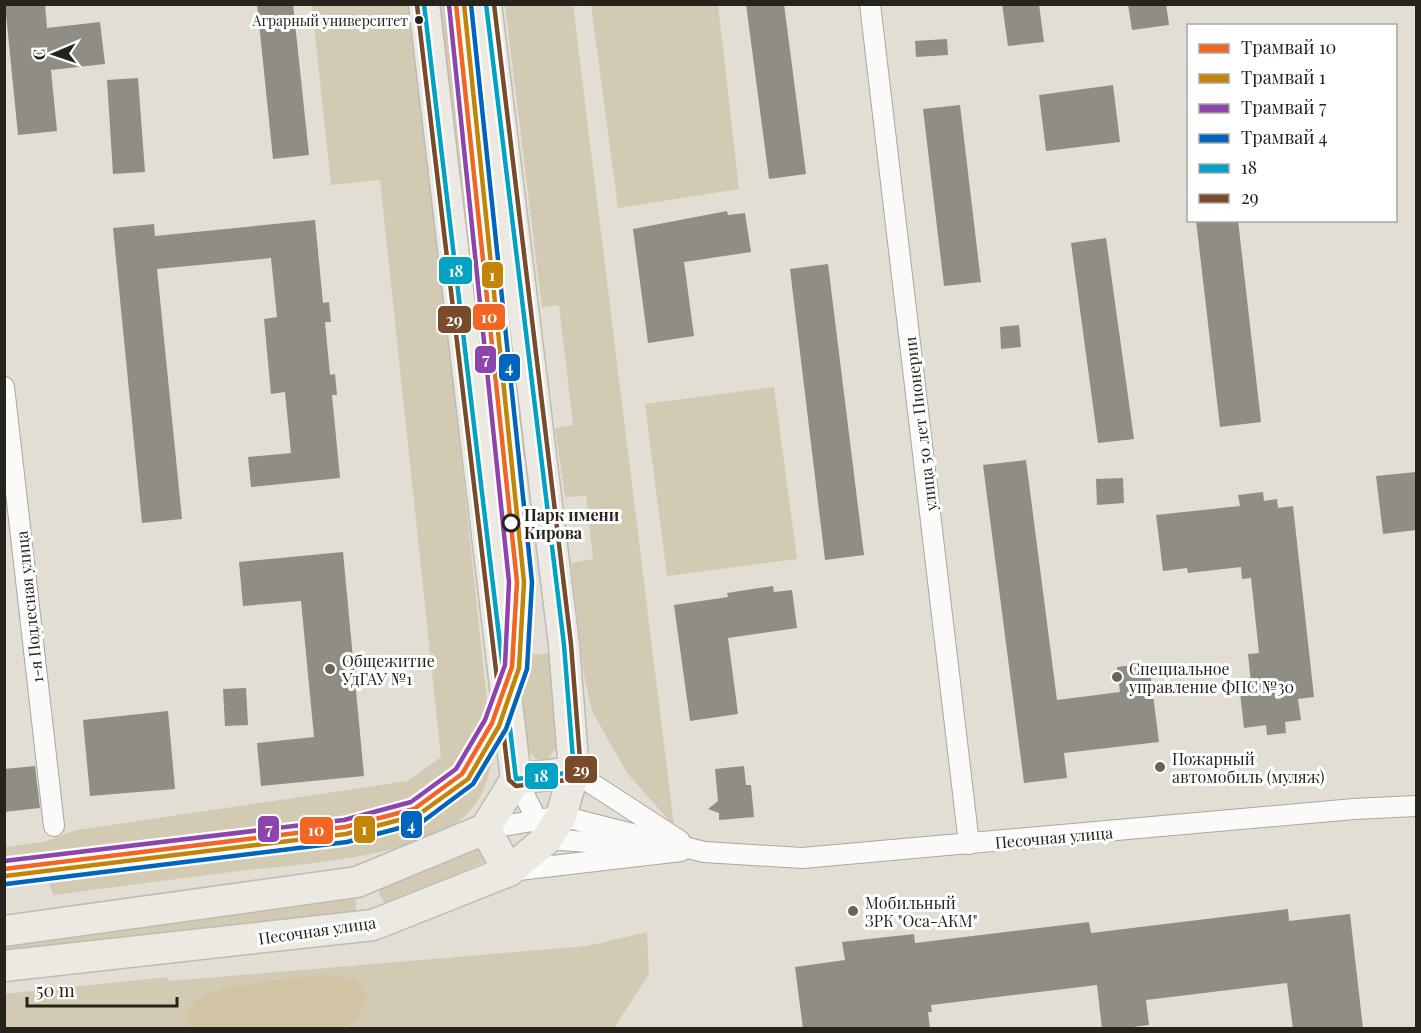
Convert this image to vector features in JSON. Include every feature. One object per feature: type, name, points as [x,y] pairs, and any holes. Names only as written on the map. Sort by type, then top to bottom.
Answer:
[{"type":"main road","points":[[424,4],[516,779],[484,829],[509,871],[548,825],[574,772],[564,645],[486,4]]},
{"type":"main road","points":[[516,779],[574,772]]},
{"type":"main road","name":"Песочная улица","points":[[4,931],[357,882],[484,829]]},
{"type":"main road","name":"Песочная улица","points":[[4,966],[373,925],[509,871]]},
{"type":"main road","points":[[357,882],[373,925]]},
{"type":"street","name":"улица 50 лет Пионерии","points":[[870,4],[969,844]]},
{"type":"street","name":"1-я Подлесная улица","points":[[4,387],[54,826]]},
{"type":"street","name":"Песочная улица","points":[[574,772],[693,849]]},
{"type":"street","points":[[516,779],[548,825]]},
{"type":"street","name":"Песочная улица","points":[[484,829],[548,825],[722,854],[802,858],[1354,809],[1416,806]]},
{"type":"street","name":"Песочная улица","points":[[548,825],[693,849]]},
{"type":"street","name":"Песочная улица","points":[[509,871],[693,849]]},
{"type":"shaded area","points":[[312,5],[413,5],[492,749],[486,785],[473,808],[446,829],[420,841],[390,850],[326,862],[53,895],[49,883],[5,889],[4,847],[44,842],[77,830],[408,781],[441,757],[380,180],[331,185]]},
{"type":"shaded area","points":[[433,5],[478,5],[529,457],[485,462]]},
{"type":"shaded area","points":[[505,5],[573,5],[674,826],[627,773],[592,711],[584,675],[571,563],[593,559],[586,496],[565,497],[555,428],[573,425],[559,305],[542,307]]},
{"type":"shaded area","points":[[591,5],[718,5],[739,189],[618,208]]},
{"type":"shaded area","points":[[774,387],[797,559],[667,576],[645,404]]},
{"type":"shaded area","points":[[550,653],[557,746],[549,758],[538,760],[530,754],[525,745],[516,657]]},
{"type":"shaded area","points":[[479,848],[487,861],[390,904],[384,902],[379,894],[382,886]]},
{"type":"shaded area","points":[[353,896],[357,904],[354,914],[5,957],[4,941]]},
{"type":"shaded area","points":[[647,932],[649,974],[614,1028],[5,1028],[4,994],[168,977],[169,981],[587,946]]},
{"type":"shaded area","points":[[330,975],[353,979],[368,996],[358,1018],[343,1028],[189,1028],[186,1015],[196,1001],[207,995],[240,986]]},
{"type":"building","points":[[5,4],[45,4],[47,28],[100,22],[105,64],[51,70],[57,131],[18,135]]},
{"type":"building","points":[[257,4],[293,4],[309,155],[273,159]]},
{"type":"building","points":[[746,4],[784,4],[806,174],[769,179]]},
{"type":"building","points":[[1002,4],[1039,4],[1044,42],[1008,46]]},
{"type":"building","points":[[1128,4],[1166,4],[1169,25],[1132,30]]},
{"type":"building","points":[[947,39],[948,55],[916,57],[915,41]]},
{"type":"building","points":[[138,78],[145,172],[113,174],[107,80]]},
{"type":"building","points":[[1113,85],[1120,142],[1046,151],[1039,95]]},
{"type":"building","points":[[960,105],[981,282],[944,286],[923,109]]},
{"type":"building","points":[[727,211],[728,215],[745,213],[751,252],[684,262],[694,336],[648,343],[633,229]]},
{"type":"building","points":[[315,220],[323,303],[329,302],[331,322],[325,322],[330,375],[335,374],[337,395],[332,395],[340,478],[251,487],[248,457],[291,453],[285,392],[271,394],[264,319],[277,317],[271,258],[157,269],[182,519],[142,523],[113,228],[154,224],[155,236]]},
{"type":"building","points":[[1196,222],[1238,222],[1261,422],[1220,427]]},
{"type":"building","points":[[1106,238],[1134,439],[1098,443],[1071,243]]},
{"type":"building","points":[[828,264],[864,555],[825,560],[790,269]]},
{"type":"building","points":[[1019,325],[1021,347],[1001,349],[1000,327]]},
{"type":"building","points":[[1026,460],[1057,700],[1120,692],[1117,667],[1149,663],[1159,742],[1064,753],[1067,778],[1024,783],[983,465]]},
{"type":"building","points":[[1416,472],[1416,530],[1383,534],[1376,476]]},
{"type":"building","points":[[1123,478],[1124,503],[1097,505],[1096,479]]},
{"type":"building","points":[[1263,492],[1264,501],[1277,499],[1278,508],[1293,506],[1314,697],[1298,699],[1301,720],[1285,722],[1286,733],[1267,735],[1266,725],[1244,728],[1239,684],[1251,683],[1248,654],[1259,653],[1251,578],[1242,579],[1241,567],[1188,573],[1187,568],[1163,571],[1156,515],[1240,506],[1238,495]]},
{"type":"building","name":"Общежитие УдГАУ №1","points":[[343,552],[364,776],[261,786],[257,743],[314,737],[301,601],[243,606],[239,562]]},
{"type":"building","points":[[773,586],[774,592],[792,590],[797,628],[728,638],[738,714],[690,721],[674,605],[728,597],[727,593]]},
{"type":"building","points":[[246,688],[248,725],[225,726],[223,689]]},
{"type":"building","points":[[168,711],[175,789],[90,796],[83,720]]},
{"type":"building","points":[[35,766],[40,808],[4,812],[4,769]]},
{"type":"building","points":[[744,766],[746,785],[751,785],[754,817],[719,820],[719,813],[708,809],[718,801],[715,769]]},
{"type":"building","points":[[1288,909],[1289,921],[1350,914],[1363,1029],[1293,1029],[1287,983],[1146,1000],[1149,1025],[1117,1029],[1102,1029],[1097,985],[931,1005],[932,1012],[928,1012],[930,1029],[803,1029],[795,967],[845,960],[842,942],[914,934],[915,943],[1089,922],[1091,933]]},
{"type":"tram line","name":"10","points":[[4,869],[345,827],[414,809],[462,774],[492,723],[512,667],[517,582],[456,4]]},
{"type":"tram line","name":"1","points":[[5,876],[346,834],[418,815],[468,779],[499,726],[519,668],[524,582],[464,4]]},
{"type":"tram line","name":"4","points":[[6,884],[347,842],[422,822],[473,784],[506,729],[527,669],[532,582],[471,4]]},
{"type":"tram line","name":"7","points":[[4,861],[344,820],[411,802],[456,769],[485,720],[505,665],[509,582],[449,5]]},
{"type":"transit line","name":"18","points":[[424,4],[516,779],[574,772],[564,645],[486,4]]},
{"type":"transit line","name":"29","points":[[417,5],[509,780],[516,786],[576,779],[581,772],[571,644],[494,4]]},
{"type":"place","name":"Аграрный университет","points":[[419,20]]},
{"type":"place","name":"Парк имени Кирова","points":[[511,523]]},
{"type":"place","name":"Общежитие УдГАУ №1","points":[[330,669]]},
{"type":"place","name":"Специальное управление ФПС №30","points":[[1117,677]]},
{"type":"place","name":"Пожарный автомобиль (муляж)","points":[[1160,767]]},
{"type":"place","name":"Мобильный ЗРК \"Оса-АКМ\"","points":[[853,911]]}]
